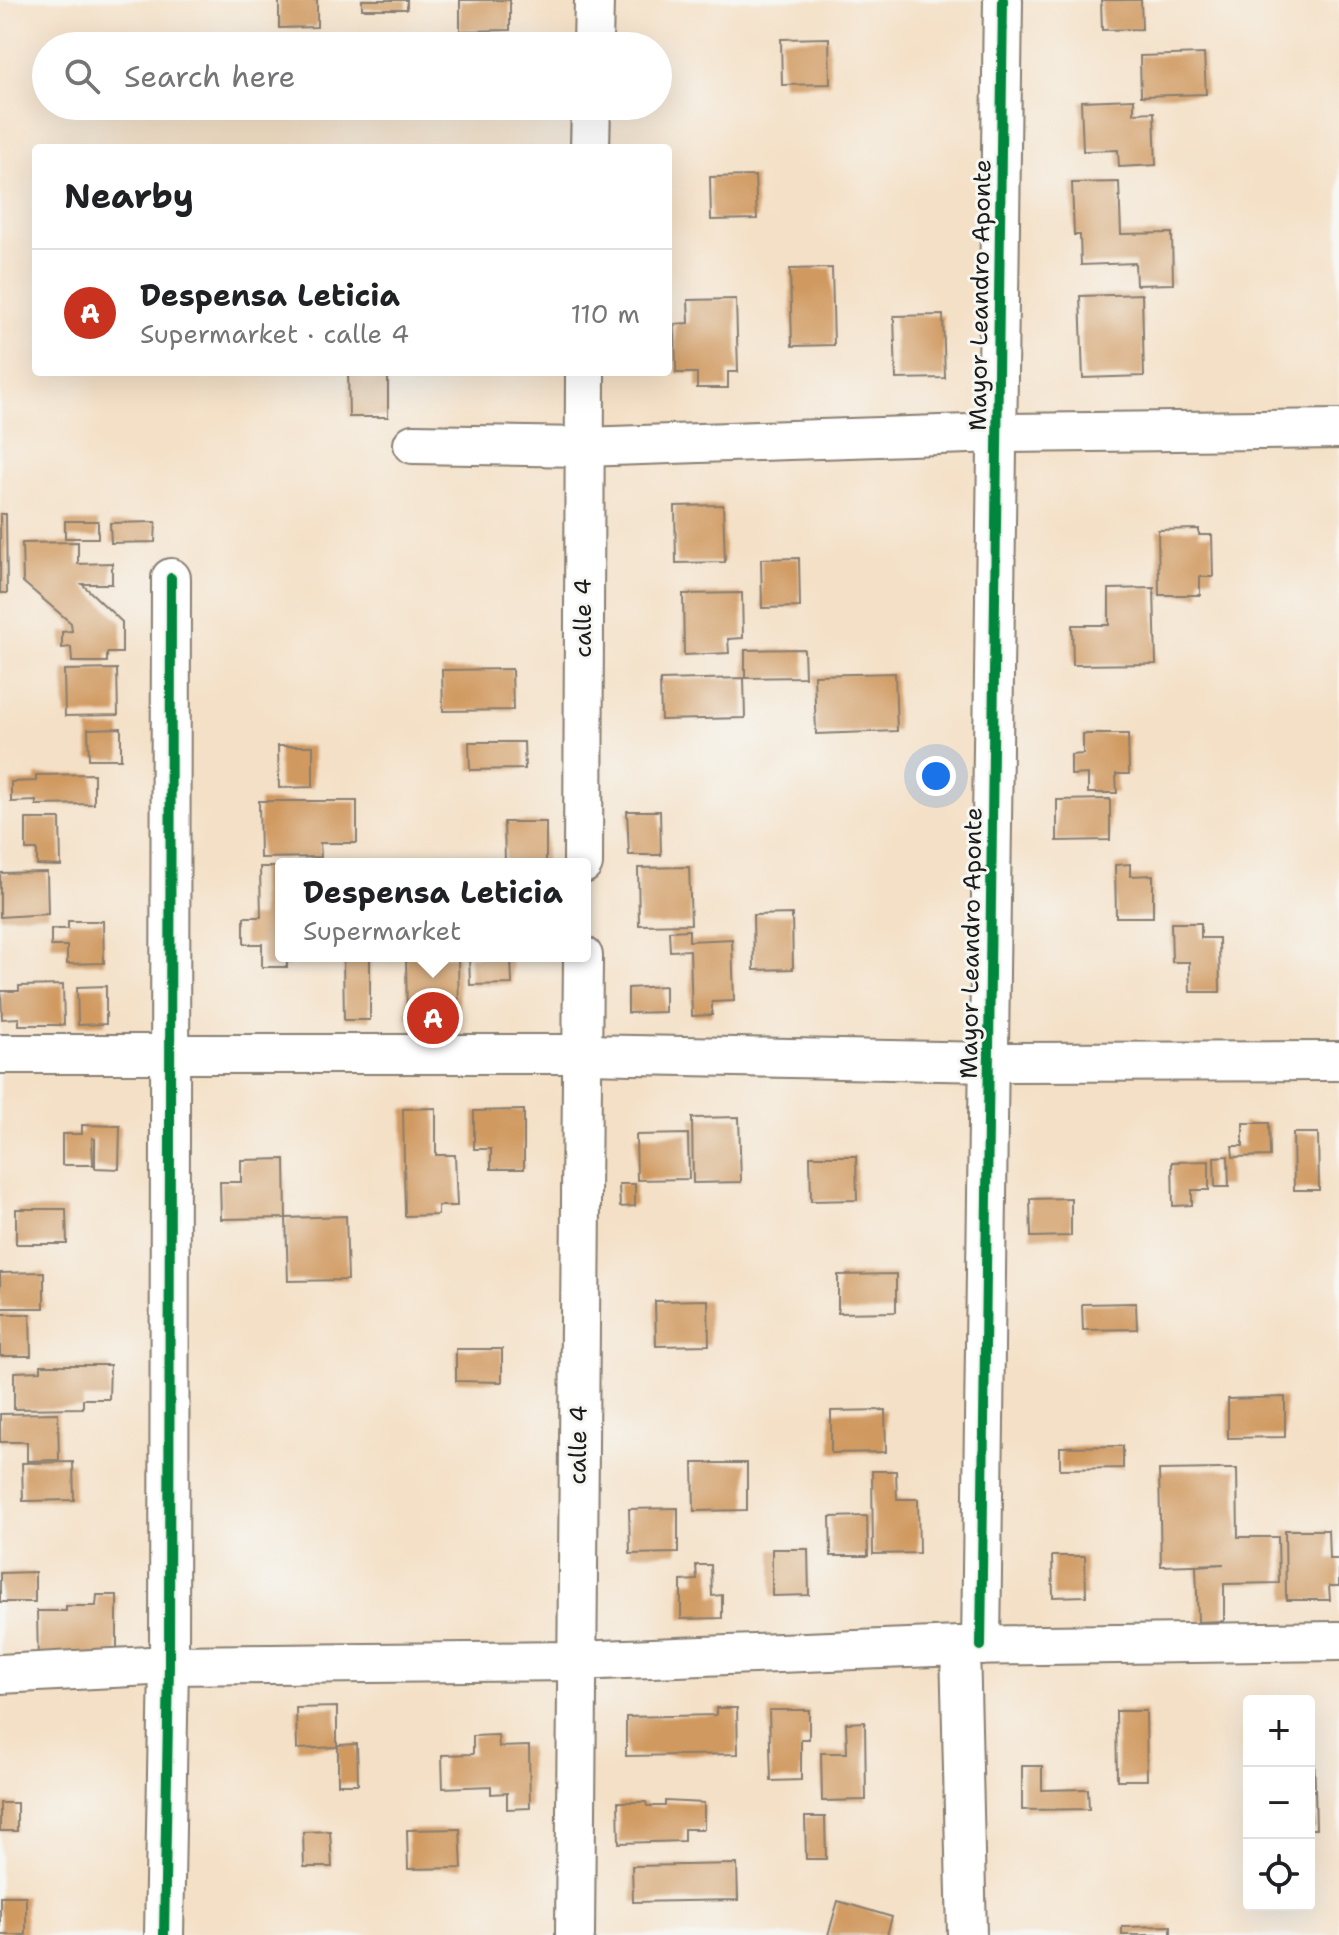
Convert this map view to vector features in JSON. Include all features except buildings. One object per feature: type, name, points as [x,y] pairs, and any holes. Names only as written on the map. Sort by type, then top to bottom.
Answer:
[{"type":"street","points":[[593,32],[594,0]]},
{"type":"street","name":"Mayor Leandro Aponte","points":[[967,1935],[970,1646],[990,1062],[1003,0]]},
{"type":"street","points":[[590,144],[591,120]]},
{"type":"street","name":"calle 4","points":[[583,858],[585,376]]},
{"type":"street","points":[[413,444],[583,447],[999,433],[1339,429]]},
{"type":"street","points":[[164,1935],[169,1665],[171,578]]},
{"type":"street","name":"calle 4","points":[[575,1935],[583,962]]},
{"type":"street","points":[[0,1054],[583,1054],[990,1062],[1339,1061]]},
{"type":"street","points":[[0,1674],[169,1665],[575,1661],[970,1646],[1339,1641]]},
{"type":"cycle path","points":[[981,1646],[1003,0]]},
{"type":"cycle path","points":[[164,1935],[169,1665],[171,578]]},
{"type":"place","name":"Despensa Leticia","points":[[433,1018]]}]
